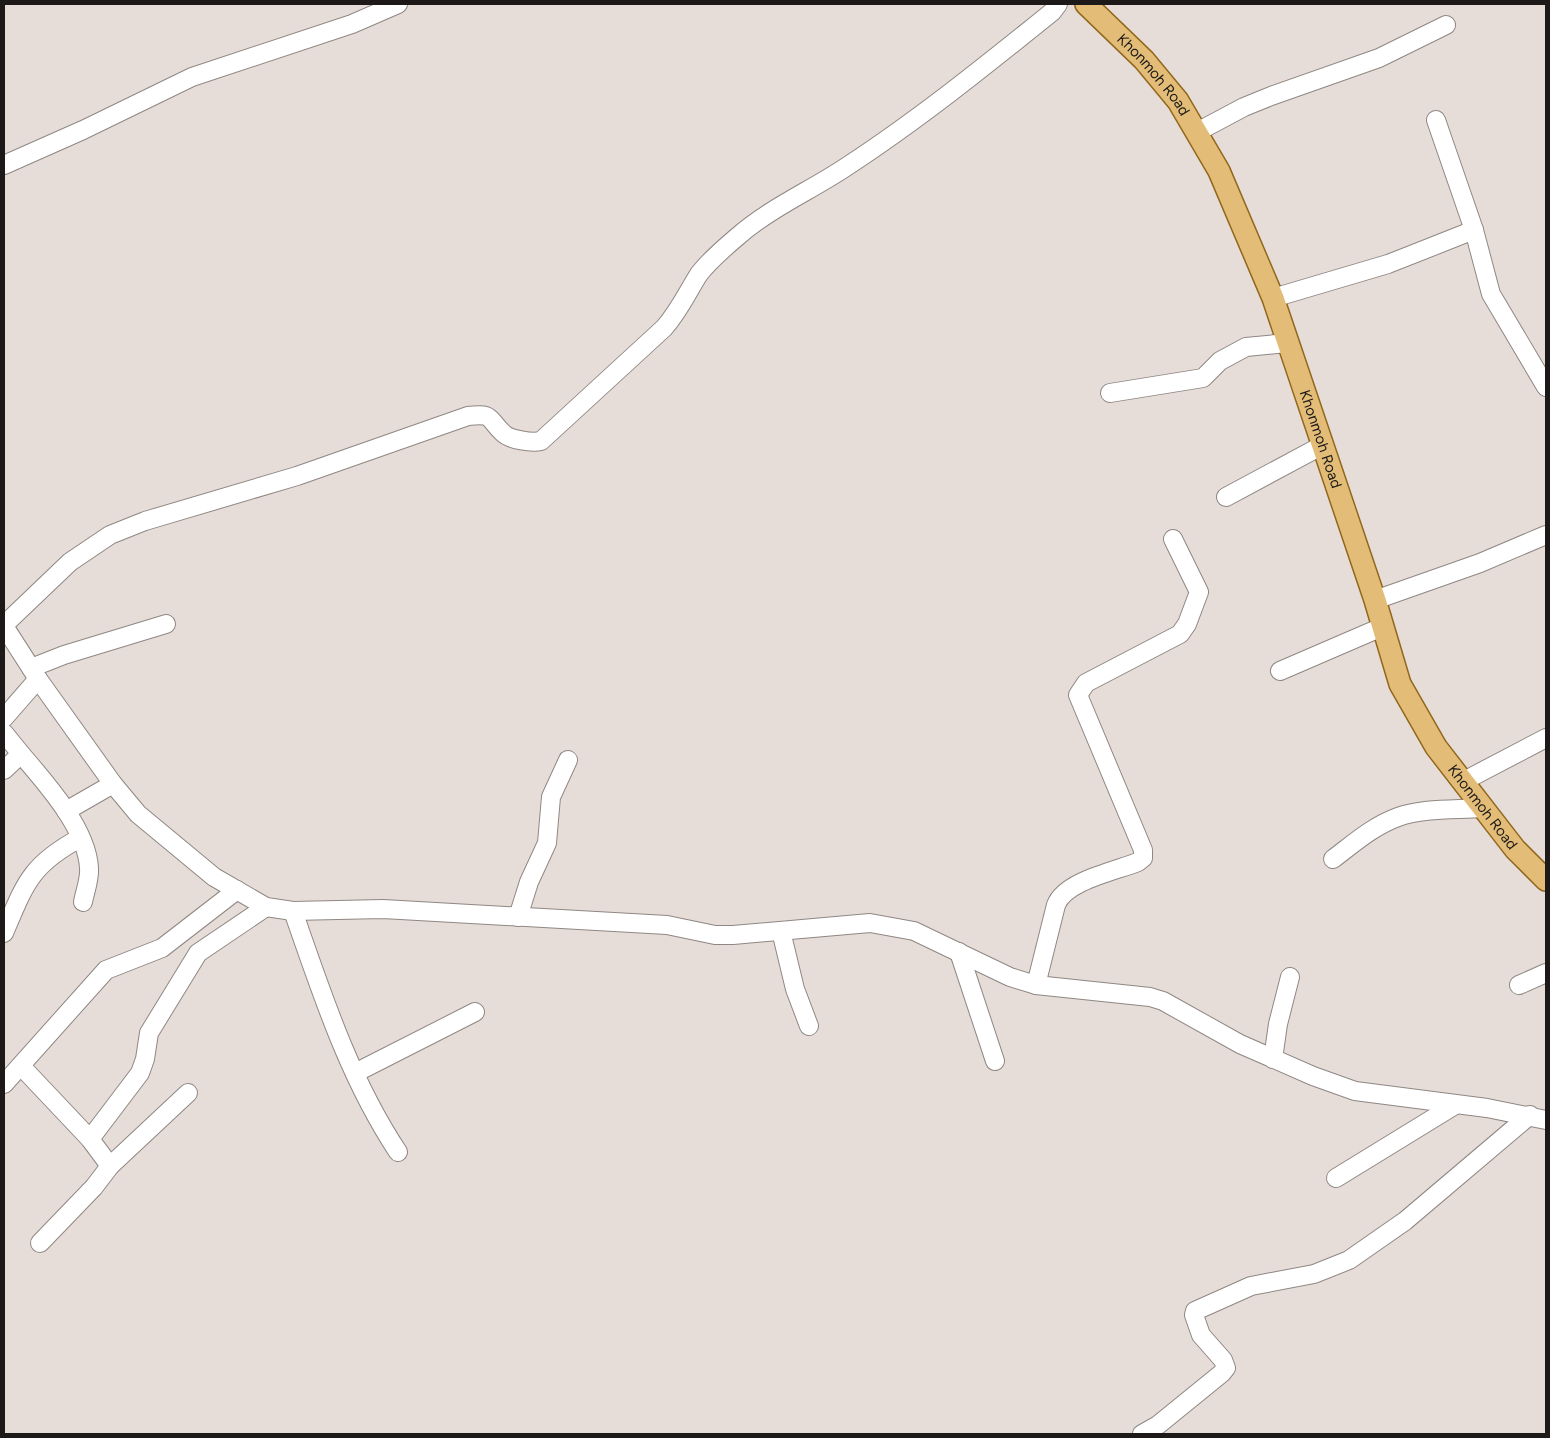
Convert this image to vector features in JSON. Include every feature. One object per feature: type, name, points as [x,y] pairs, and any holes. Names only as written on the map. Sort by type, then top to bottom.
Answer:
[{"type":"main road","name":"Khonmoh Road","points":[[1086,4],[1144,60],[1178,101],[1198,132],[1219,171],[1273,298],[1321,446],[1375,600],[1400,684],[1436,747],[1462,782],[1515,849],[1546,880]]},
{"type":"street","points":[[4,165],[83,130],[192,77],[352,24],[398,4]]},
{"type":"street","points":[[1058,4],[1052,12],[990,62],[900,130],[844,168],[766,214],[737,236],[705,268],[677,314],[664,328],[541,441],[534,442],[505,435],[494,420],[485,415],[468,416],[297,476],[145,521],[110,535],[88,548],[70,562],[4,625],[35,673],[114,784],[138,814],[214,877],[266,907],[293,911],[383,909],[668,925],[715,935],[877,924],[914,931],[1010,977],[1036,985],[1150,997],[1163,1001],[1240,1044],[1355,1091],[1538,1117]]},
{"type":"street","points":[[1198,132],[1244,107],[1379,58],[1446,25]]},
{"type":"street","points":[[1436,120],[1474,230],[1490,294],[1546,387]]},
{"type":"street","points":[[1273,298],[1388,264],[1474,230]]},
{"type":"street","points":[[1110,393],[1203,378],[1220,360],[1246,347],[1270,343],[1287,343]]},
{"type":"street","points":[[1226,497],[1321,446]]},
{"type":"street","points":[[1375,600],[1480,563],[1546,535]]},
{"type":"street","points":[[1036,985],[1056,905],[1062,893],[1073,886],[1138,862],[1143,858],[1140,842],[1078,695],[1086,683],[1180,634],[1185,628],[1199,592],[1173,539]]},
{"type":"street","points":[[4,718],[35,673],[64,654],[166,624]]},
{"type":"street","points":[[1280,671],[1382,627]]},
{"type":"street","points":[[4,733],[66,811],[80,838],[90,866],[82,902]]},
{"type":"street","points":[[1462,782],[1546,738]]},
{"type":"street","points":[[4,770],[21,754]]},
{"type":"street","points":[[518,917],[529,882],[547,843],[551,797],[568,760]]},
{"type":"street","points":[[66,811],[114,784]]},
{"type":"street","points":[[1333,859],[1373,829],[1398,817],[1430,812],[1482,808]]},
{"type":"street","points":[[4,933],[9,905],[27,880],[46,860],[80,838]]},
{"type":"street","points":[[4,1084],[106,970],[162,948],[237,890]]},
{"type":"street","points":[[90,1139],[140,1073],[145,1060],[149,1033],[198,953],[266,907]]},
{"type":"street","points":[[293,911],[335,1031],[380,1126],[398,1152]]},
{"type":"street","points":[[781,931],[795,989],[809,1026]]},
{"type":"street","points":[[959,952],[995,1061]]},
{"type":"street","points":[[1519,985],[1546,973]]},
{"type":"street","points":[[1274,1059],[1278,1024],[1290,977]]},
{"type":"street","points":[[354,1073],[475,1012]]},
{"type":"street","points":[[21,1066],[90,1139],[110,1166]]},
{"type":"street","points":[[40,1243],[94,1187],[110,1166],[188,1093]]},
{"type":"street","points":[[1336,1178],[1455,1105]]},
{"type":"street","points":[[1142,1434],[1158,1425],[1226,1368],[1223,1360],[1201,1335],[1195,1320],[1195,1311],[1251,1286],[1314,1274],[1349,1260],[1405,1221],[1538,1117]]}]
